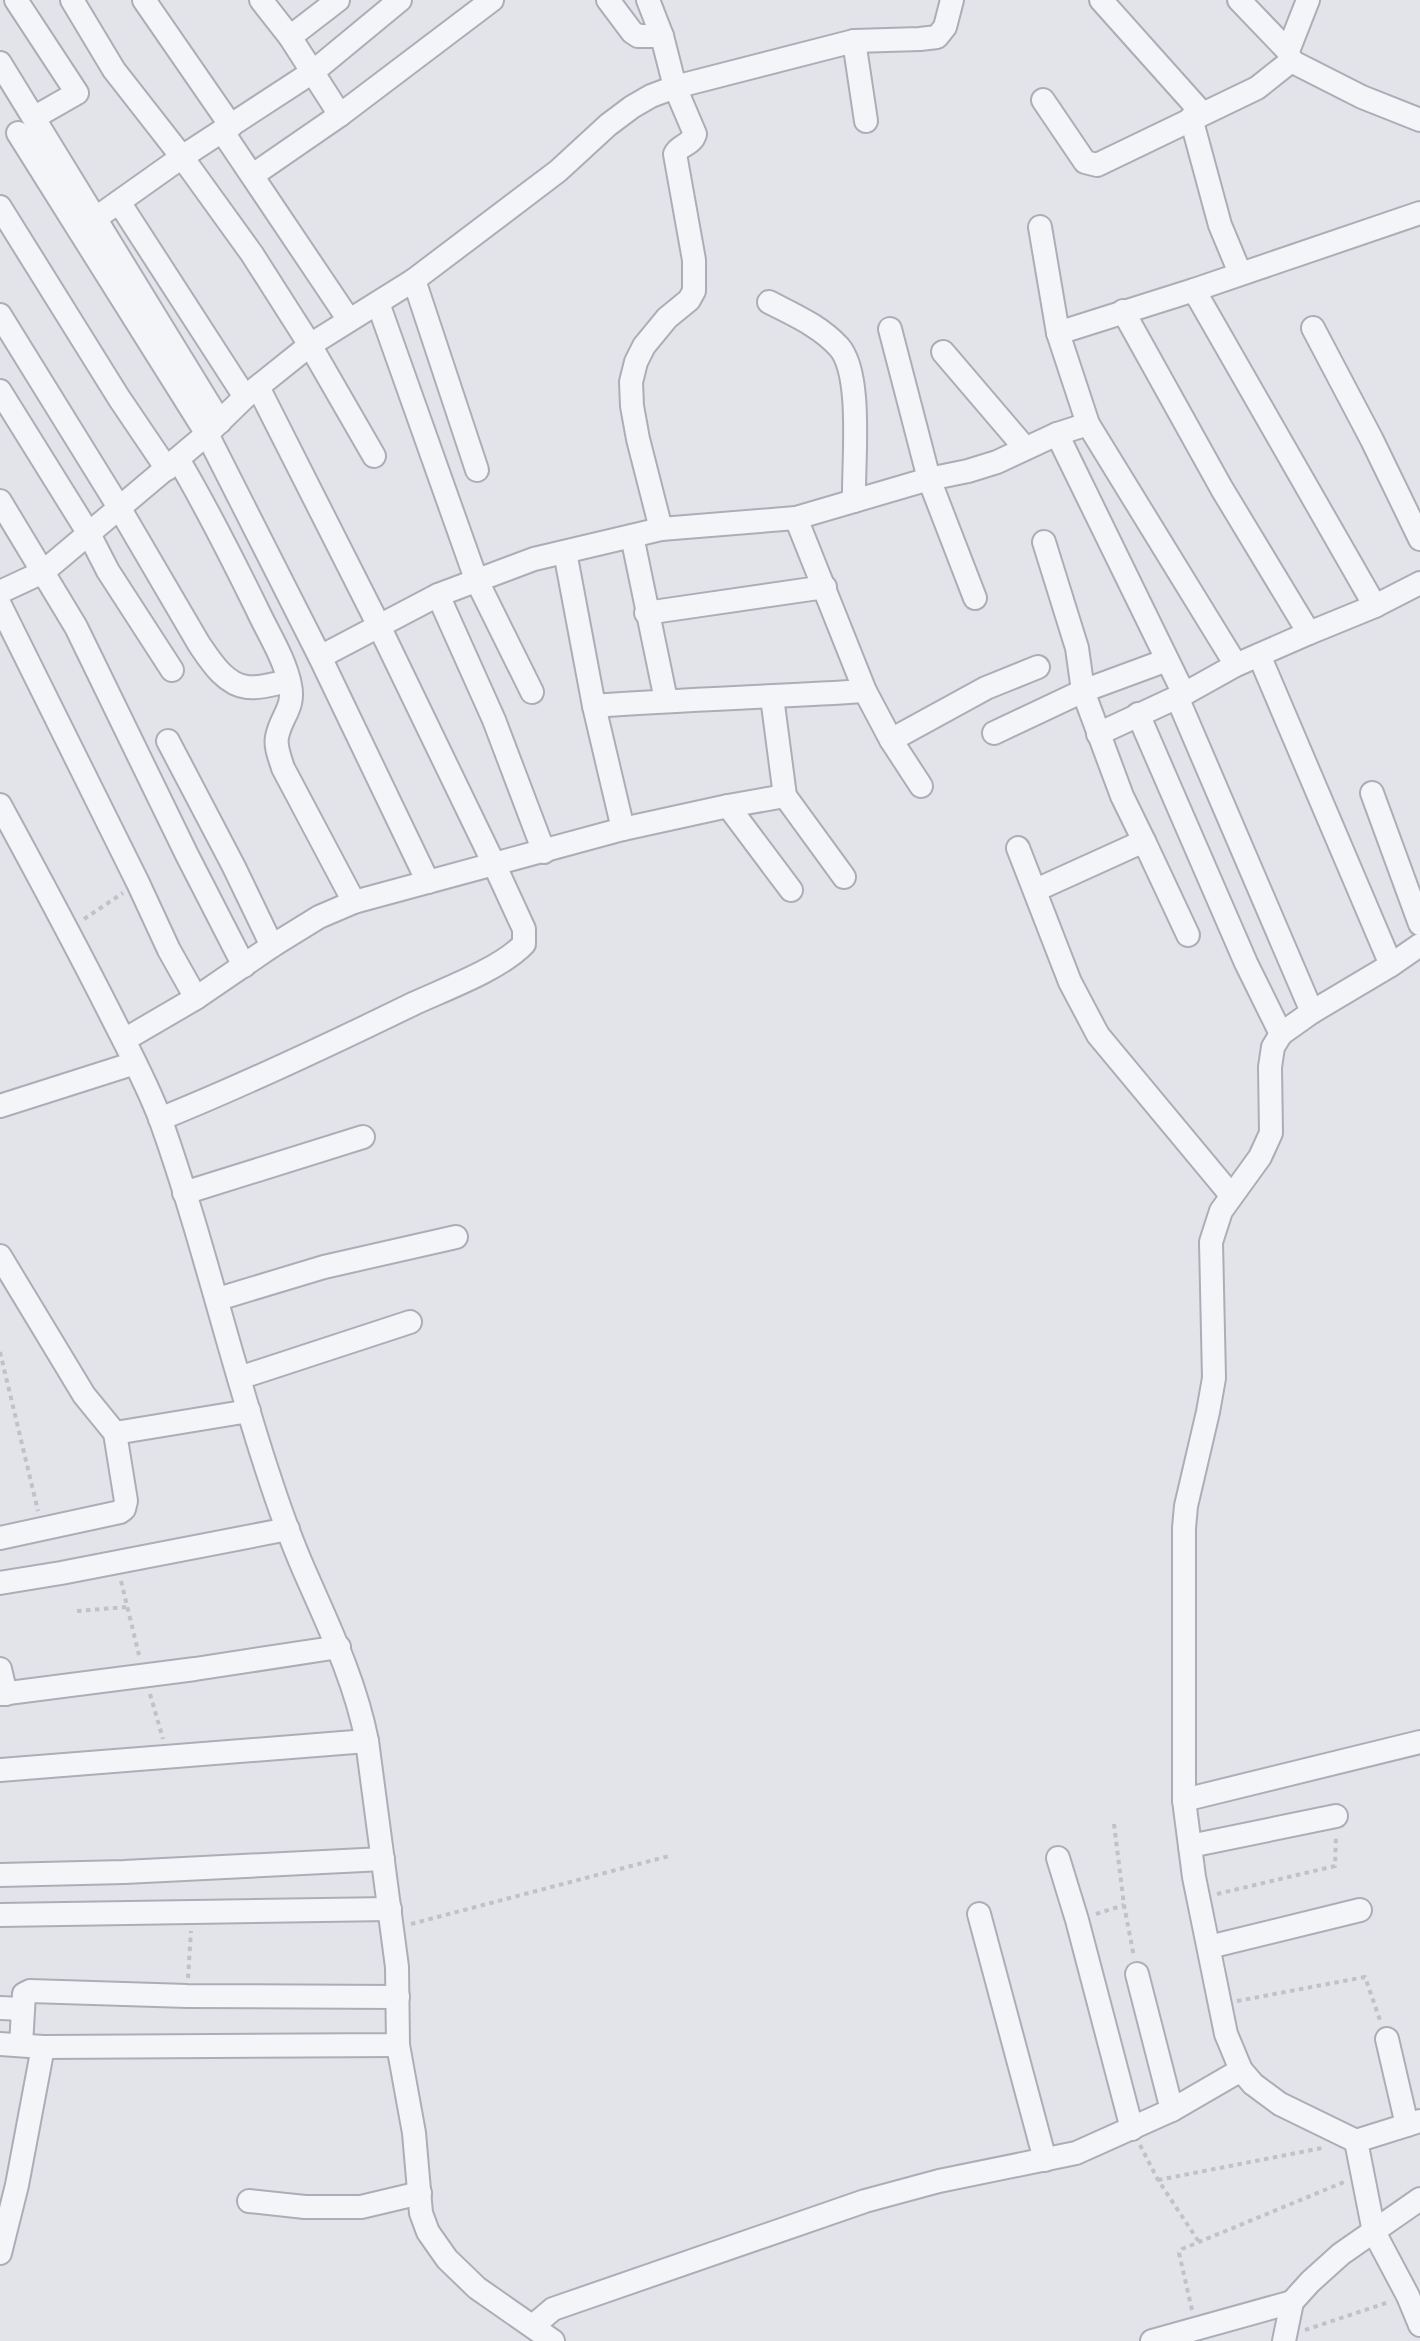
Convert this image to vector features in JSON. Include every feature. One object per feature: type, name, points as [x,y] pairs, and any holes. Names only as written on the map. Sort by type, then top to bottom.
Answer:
[{"type":"street","points":[[16,0],[77,93],[34,117]]},
{"type":"street","points":[[72,0],[114,70],[182,157],[252,254],[310,345],[374,456]]},
{"type":"street","points":[[144,0],[227,128],[253,175],[349,320]]},
{"type":"street","points":[[261,0],[314,71],[340,115]]},
{"type":"street","points":[[290,37],[338,0]]},
{"type":"street","points":[[96,218],[182,157],[314,71],[400,0]]},
{"type":"street","points":[[253,175],[340,115],[492,0]]},
{"type":"street","points":[[608,0],[632,32],[638,36],[662,36]]},
{"type":"street","points":[[648,0],[662,36],[675,87],[695,134],[692,141],[678,149],[675,154],[694,260],[694,291],[689,300],[667,318],[644,346],[636,362],[631,382],[632,406],[638,439],[661,529]]},
{"type":"street","points":[[0,592],[43,572],[120,509],[252,392],[310,345],[414,280],[558,171],[608,125],[632,107],[651,96],[675,87],[854,41],[937,37],[945,27],[951,0]]},
{"type":"street","points":[[1101,0],[1196,116],[1220,225],[1240,273]]},
{"type":"street","points":[[1239,0],[1290,56],[1362,97],[1420,120]]},
{"type":"street","points":[[1043,100],[1085,162],[1090,165],[1104,163],[1257,88],[1290,56],[1308,0]]},
{"type":"street","points":[[854,41],[866,121]]},
{"type":"street","points":[[0,63],[96,218],[214,428],[428,882]]},
{"type":"street","points":[[18,133],[214,428]]},
{"type":"street","points":[[119,202],[252,392],[378,624],[524,930],[524,944],[513,956],[252,1081],[160,1119]]},
{"type":"street","points":[[0,207],[119,398],[205,504],[289,681],[292,695],[289,709],[277,736],[277,747],[283,768],[354,902]]},
{"type":"street","points":[[1058,333],[1194,290],[1420,213]]},
{"type":"street","points":[[1040,227],[1058,333],[1088,424],[1236,665]]},
{"type":"street","points":[[414,280],[477,470]]},
{"type":"street","points":[[1194,290],[1375,606]]},
{"type":"street","points":[[769,302],[807,322],[828,337],[845,356],[854,389],[854,501]]},
{"type":"street","points":[[378,303],[476,579],[532,692]]},
{"type":"street","points":[[1122,311],[1222,489],[1309,633]]},
{"type":"street","points":[[0,315],[120,509],[199,644],[225,677],[246,687],[289,681]]},
{"type":"street","points":[[1313,327],[1420,539]]},
{"type":"street","points":[[890,329],[929,479],[975,598]]},
{"type":"street","points":[[943,352],[1026,448]]},
{"type":"street","points":[[0,392],[89,534],[108,571],[172,670]]},
{"type":"street","points":[[320,657],[378,624],[438,595],[534,559],[661,529],[796,518],[929,479],[997,462],[1057,434],[1088,424]]},
{"type":"street","points":[[1057,434],[1120,559],[1167,660],[1312,1012]]},
{"type":"street","points":[[0,501],[76,627],[95,663],[187,855],[244,966]]},
{"type":"street","points":[[796,518],[865,691],[891,740],[921,786]]},
{"type":"street","points":[[632,536],[646,613],[666,700]]},
{"type":"street","points":[[1044,542],[1077,648],[1083,691],[1098,734],[1122,796],[1188,935]]},
{"type":"street","points":[[565,552],[594,706],[623,829]]},
{"type":"street","points":[[1098,734],[1236,665],[1375,606],[1420,583]]},
{"type":"street","points":[[646,613],[825,587]]},
{"type":"street","points":[[438,595],[502,740],[544,852]]},
{"type":"street","points":[[0,605],[169,950],[196,998]]},
{"type":"street","points":[[1259,655],[1391,965]]},
{"type":"street","points":[[994,733],[1083,691],[1167,660]]},
{"type":"street","points":[[891,740],[986,688],[1038,667]]},
{"type":"street","points":[[594,706],[666,700],[772,698],[865,691]]},
{"type":"street","points":[[772,698],[785,796],[844,877]]},
{"type":"street","points":[[1138,714],[1246,963],[1281,1034]]},
{"type":"street","points":[[168,741],[234,867],[272,946]]},
{"type":"street","points":[[1372,793],[1420,924]]},
{"type":"street","points":[[124,1040],[196,998],[319,917],[354,902],[623,829],[785,796]]},
{"type":"street","points":[[0,805],[68,929],[124,1040],[160,1119],[203,1247],[239,1378],[288,1529],[339,1647],[361,1710],[368,1741],[397,1967],[398,2045],[414,2133],[421,2213],[428,2232],[447,2259],[477,2288],[539,2335],[553,2309],[851,2205],[939,2181],[1076,2153],[1172,2110],[1241,2070]]},
{"type":"street","points":[[728,806],[791,890]]},
{"type":"street","points":[[1036,890],[1144,841]]},
{"type":"street","points":[[1018,848],[1070,982],[1098,1035],[1231,1195]]},
{"type":"street","points":[[1387,2039],[1413,2123],[1356,2141],[1280,2104],[1253,2084],[1241,2070],[1226,2034],[1199,1899],[1184,1800],[1184,1528],[1187,1498],[1214,1378],[1210,1242],[1214,1226],[1231,1195],[1260,1157],[1271,1133],[1270,1067],[1273,1047],[1281,1034],[1312,1012],[1420,945]]},
{"type":"street","points":[[0,1106],[135,1063]]},
{"type":"street","points":[[184,1193],[363,1137]]},
{"type":"street","points":[[218,1299],[324,1267],[456,1237]]},
{"type":"street","points":[[0,1256],[84,1395],[115,1433],[126,1496],[124,1509],[106,1516],[43,1530],[1,1533]]},
{"type":"street","points":[[239,1378],[410,1322]]},
{"type":"street","points":[[115,1433],[249,1411]]},
{"type":"street","points":[[0,1583],[288,1529]]},
{"type":"street","points":[[0,1669],[3,1694],[145,1676],[339,1647]]},
{"type":"street","points":[[0,1770],[368,1741]]},
{"type":"street","points":[[1184,1800],[1420,1742]]},
{"type":"street","points":[[1190,1846],[1336,1816]]},
{"type":"street","points":[[0,1875],[135,1871],[383,1858]]},
{"type":"street","points":[[1058,1858],[1077,1920],[1132,2129]]},
{"type":"street","points":[[1209,1947],[1360,1910]]},
{"type":"street","points":[[979,1914],[1045,2160]]},
{"type":"street","points":[[0,1916],[391,1919]]},
{"type":"street","points":[[1137,1974],[1172,2110]]},
{"type":"street","points":[[0,2253],[17,2185],[21,2045],[11,2008],[24,1994],[30,1991],[187,1996],[398,1997]]},
{"type":"street","points":[[21,2045],[398,2045]]},
{"type":"street","points":[[1356,2141],[1374,2232],[1408,2295],[1420,2325]]},
{"type":"street","points":[[249,2201],[305,2207],[361,2207],[420,2193]]},
{"type":"street","points":[[1284,2339],[1292,2302],[1324,2267],[1420,2199]]},
{"type":"street","points":[[1152,2341],[1292,2302]]},
{"type":"path","points":[[68,929],[138,883]]},
{"type":"path","points":[[0,1352],[43,1530]]},
{"type":"path","points":[[77,1611],[127,1607],[168,1756]]},
{"type":"path","points":[[1199,1899],[1335,1866],[1336,1816]]},
{"type":"path","points":[[1114,1824],[1124,1905],[1137,1974]]},
{"type":"path","points":[[391,1919],[669,1856]]},
{"type":"path","points":[[1077,1920],[1124,1905]]},
{"type":"path","points":[[1219,2004],[1365,1977],[1387,2039]]},
{"type":"path","points":[[1132,2129],[1158,2181],[1199,2242]]},
{"type":"path","points":[[1158,2181],[1356,2141]]},
{"type":"path","points":[[1196,2328],[1179,2253],[1182,2249],[1364,2174]]},
{"type":"path","points":[[1284,2339],[1408,2295]]}]
